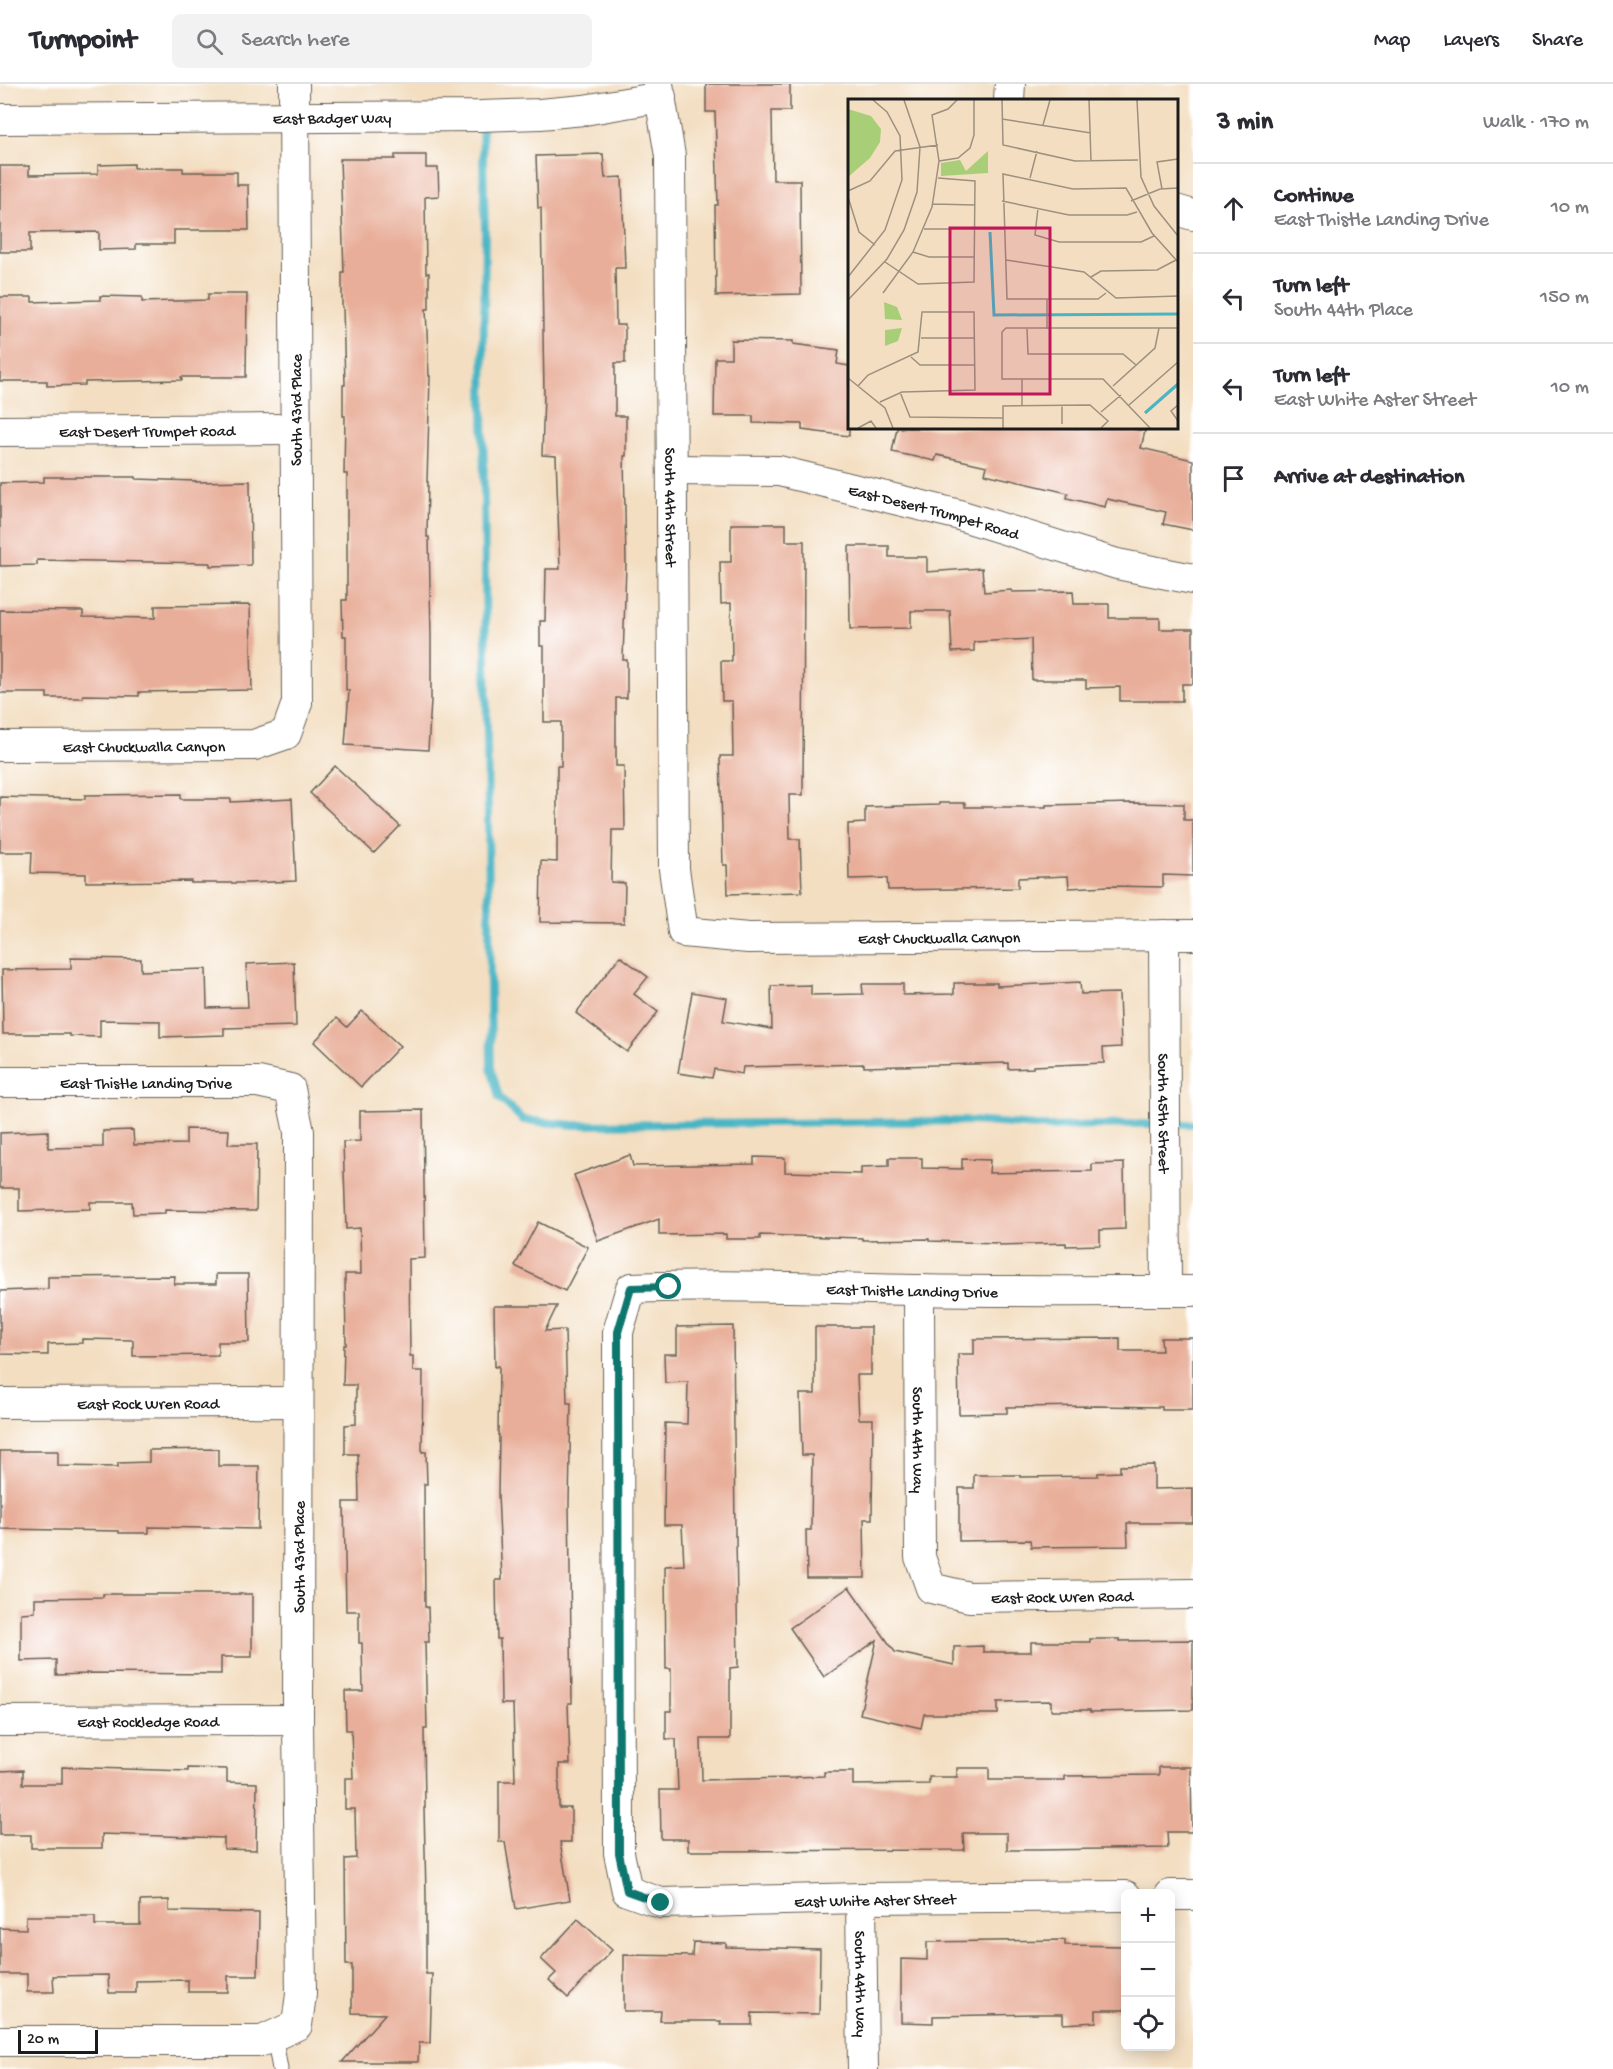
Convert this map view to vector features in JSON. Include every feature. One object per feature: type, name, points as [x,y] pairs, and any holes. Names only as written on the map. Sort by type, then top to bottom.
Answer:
[{"type":"street","name":"South 43rd Place","points":[[286,734],[297,703],[294,84]]},
{"type":"street","points":[[1009,99],[1010,84]]},
{"type":"street","name":"East Badger Way","points":[[0,119],[540,114],[584,110],[659,90]]},
{"type":"street","name":"South 44th Street","points":[[659,90],[670,156],[674,869],[683,932]]},
{"type":"street","points":[[1178,211],[1193,215]]},
{"type":"street","name":"East Desert Trumpet Road","points":[[0,431],[295,429]]},
{"type":"street","name":"East Desert Trumpet Road","points":[[672,470],[779,471],[956,514],[1117,564],[1193,579]]},
{"type":"street","name":"East Chuckwalla Canyon","points":[[0,746],[254,745],[286,734]]},
{"type":"street","name":"East Chuckwalla Canyon","points":[[683,932],[748,938],[1178,935]]},
{"type":"street","name":"South 45th Street","points":[[1178,935],[1166,1107],[1166,1145],[1180,1291]]},
{"type":"street","name":"East Thistle Landing Drive","points":[[0,1083],[258,1082],[290,1089]]},
{"type":"street","name":"South 43rd Place","points":[[286,2030],[301,1994],[298,1720],[299,1131],[290,1089]]},
{"type":"street","name":"East Thistle Landing Drive","points":[[627,1891],[619,1853],[618,1332],[631,1288],[838,1287],[919,1290],[1180,1291]]},
{"type":"street","name":"South 44th Way","points":[[919,1290],[920,1557],[931,1588]]},
{"type":"street","name":"East Rock Wren Road","points":[[0,1403],[298,1402]]},
{"type":"street","name":"East Rock Wren Road","points":[[931,1588],[969,1597],[1193,1594]]},
{"type":"street","name":"East Rockledge Road","points":[[0,1721],[298,1720]]},
{"type":"street","name":"East White Aster Street","points":[[627,1891],[661,1903],[861,1898],[1121,1896]]},
{"type":"street","points":[[1175,1895],[1193,1895]]},
{"type":"street","name":"South 44th Way","points":[[861,1898],[863,2069]]},
{"type":"street","points":[[0,2041],[262,2041],[286,2030]]},
{"type":"lane","points":[[280,2069],[286,2030]]},
{"type":"building","points":[[706,84],[790,84],[790,111],[772,111],[773,180],[800,180],[801,294],[716,296],[715,205],[718,205],[715,112],[706,112]]},
{"type":"building","points":[[603,154],[605,178],[622,177],[625,268],[615,268],[616,325],[625,325],[625,363],[615,363],[615,416],[626,416],[626,456],[624,456],[626,564],[623,660],[627,660],[627,698],[616,698],[616,766],[624,766],[625,830],[612,830],[611,882],[625,883],[624,923],[540,922],[541,861],[557,862],[557,766],[561,766],[561,722],[544,722],[544,646],[540,646],[540,621],[545,621],[546,569],[560,569],[556,456],[542,455],[544,394],[541,208],[538,208],[536,156]]},
{"type":"building","points":[[395,155],[426,155],[426,168],[438,168],[439,196],[425,197],[426,273],[429,273],[429,309],[426,309],[430,376],[427,537],[429,537],[431,701],[428,750],[345,745],[349,690],[346,690],[346,636],[343,636],[342,600],[347,600],[347,474],[344,474],[343,385],[345,385],[342,272],[344,272],[340,159],[395,159]]},
{"type":"building","points":[[134,164],[134,168],[183,168],[183,172],[237,172],[237,185],[248,185],[249,230],[174,230],[174,244],[136,244],[136,249],[99,250],[99,232],[30,233],[30,252],[0,252],[0,166],[29,166],[29,175],[98,174],[98,165]]},
{"type":"building","points":[[208,294],[247,294],[246,377],[181,377],[182,380],[85,382],[85,385],[47,386],[47,381],[0,381],[0,297],[32,297],[32,302],[100,300],[100,296],[142,297],[142,302],[208,300]]},
{"type":"building","points":[[731,340],[793,341],[793,344],[839,350],[837,364],[848,366],[849,436],[802,430],[802,424],[753,423],[753,416],[714,416],[715,358],[731,358]]},
{"type":"building","points":[[897,429],[1134,429],[1145,431],[1141,448],[1193,460],[1193,530],[1163,524],[1166,512],[1107,499],[1105,507],[1067,498],[1068,493],[985,474],[987,466],[937,455],[935,461],[892,452]]},
{"type":"building","points":[[44,477],[136,477],[136,479],[196,482],[250,481],[251,565],[210,566],[210,563],[37,560],[37,565],[0,566],[0,483],[44,482]]},
{"type":"building","points":[[731,524],[786,524],[786,541],[804,541],[803,795],[789,795],[790,839],[800,839],[802,892],[728,894],[727,865],[723,865],[720,756],[733,756],[732,701],[722,701],[721,661],[732,661],[731,603],[721,604],[720,562],[731,562]]},
{"type":"building","points":[[849,546],[889,546],[889,557],[927,557],[927,572],[982,568],[984,592],[1073,591],[1074,604],[1109,604],[1109,618],[1160,618],[1160,629],[1193,629],[1193,684],[1182,684],[1182,701],[1120,701],[1120,687],[1086,688],[1086,680],[1032,680],[1031,639],[974,642],[974,651],[952,652],[950,611],[911,611],[911,628],[850,629]]},
{"type":"building","points":[[250,605],[252,690],[139,692],[139,696],[83,695],[83,698],[47,698],[47,693],[0,693],[0,610],[83,611],[83,617],[155,618],[155,606]]},
{"type":"building","points":[[335,766],[400,826],[374,853],[310,793]]},
{"type":"building","points":[[181,794],[181,799],[231,799],[231,802],[292,799],[296,881],[86,882],[86,874],[31,873],[32,852],[0,852],[0,797],[85,799],[85,795]]},
{"type":"building","points":[[939,803],[965,803],[965,807],[1184,804],[1184,820],[1193,820],[1193,876],[1163,875],[1163,887],[1069,888],[1068,876],[1018,878],[1018,888],[888,890],[887,878],[849,879],[848,824],[865,823],[865,807],[939,805]]},
{"type":"building","points":[[620,956],[648,977],[634,994],[658,1012],[627,1052],[576,1013]]},
{"type":"building","points":[[71,958],[141,959],[141,971],[206,969],[207,1008],[248,1007],[246,964],[294,962],[296,1026],[224,1028],[224,1035],[160,1037],[160,1021],[100,1020],[100,1037],[70,1036],[70,1034],[3,1034],[2,970],[71,969]]},
{"type":"building","points":[[1080,982],[1081,994],[1119,993],[1121,1047],[1103,1048],[1104,1063],[1008,1069],[1008,1063],[864,1067],[864,1064],[743,1067],[742,1074],[714,1069],[712,1078],[678,1073],[692,992],[727,998],[723,1021],[772,1029],[771,986],[811,985],[811,995],[863,994],[862,984],[903,984],[903,995],[954,994],[954,983],[997,983],[997,986]]},
{"type":"building","points":[[362,1011],[400,1046],[361,1087],[314,1042],[337,1018],[347,1027]]},
{"type":"building","points":[[423,1110],[425,1258],[409,1259],[410,1356],[413,1356],[413,1371],[423,1371],[422,1452],[426,1452],[427,1484],[424,1484],[425,1607],[428,1607],[429,1642],[425,1642],[427,1729],[424,1729],[424,1808],[426,1974],[432,1974],[430,2043],[419,2043],[418,2062],[342,2062],[385,2014],[352,2013],[352,1965],[346,1965],[345,1859],[356,1858],[355,1809],[345,1809],[345,1778],[353,1778],[351,1730],[346,1730],[345,1691],[363,1691],[359,1611],[346,1611],[344,1502],[359,1502],[358,1454],[345,1454],[345,1425],[356,1424],[356,1385],[343,1385],[344,1345],[346,1345],[345,1274],[361,1274],[360,1228],[346,1229],[343,1142],[360,1141],[360,1111]]},
{"type":"building","points":[[186,1129],[229,1130],[228,1144],[257,1144],[256,1211],[165,1210],[165,1213],[133,1214],[132,1202],[90,1202],[90,1209],[19,1211],[19,1188],[0,1188],[0,1133],[48,1131],[48,1148],[103,1147],[103,1131],[133,1130],[134,1145],[186,1144]]},
{"type":"building","points":[[630,1155],[633,1166],[754,1164],[754,1157],[785,1158],[785,1172],[861,1174],[861,1167],[889,1166],[889,1158],[922,1158],[922,1168],[962,1169],[962,1159],[990,1160],[989,1173],[1092,1171],[1092,1164],[1124,1163],[1125,1229],[1100,1230],[1100,1245],[1066,1246],[1066,1243],[999,1245],[999,1243],[929,1241],[929,1239],[862,1240],[862,1238],[760,1235],[760,1239],[726,1239],[726,1234],[659,1235],[659,1219],[598,1241],[574,1175]]},
{"type":"building","points":[[538,1222],[588,1247],[565,1291],[515,1266]]},
{"type":"building","points":[[216,1274],[248,1274],[249,1342],[218,1342],[218,1355],[133,1356],[133,1340],[82,1339],[82,1343],[48,1344],[48,1355],[0,1354],[0,1291],[48,1289],[48,1277],[175,1276],[174,1284],[216,1284]]},
{"type":"building","points":[[494,1306],[557,1306],[545,1331],[565,1330],[567,1403],[571,1403],[569,1504],[572,1703],[568,1703],[570,1764],[559,1764],[559,1808],[571,1808],[571,1842],[560,1842],[570,1900],[516,1909],[505,1842],[499,1842],[499,1781],[515,1781],[513,1704],[501,1704],[500,1639],[497,1639],[496,1580],[502,1580],[498,1495],[499,1366],[495,1367]]},
{"type":"building","points":[[733,1326],[738,1667],[730,1668],[730,1739],[701,1739],[702,1780],[796,1778],[824,1776],[824,1772],[853,1772],[853,1785],[929,1784],[929,1777],[957,1777],[957,1768],[989,1768],[989,1780],[1065,1780],[1065,1776],[1159,1775],[1159,1767],[1191,1767],[1192,1832],[1167,1832],[1168,1848],[1038,1850],[1007,1850],[1007,1833],[963,1833],[964,1850],[688,1851],[688,1839],[661,1839],[660,1790],[678,1790],[676,1739],[666,1739],[666,1711],[671,1711],[671,1669],[666,1669],[665,1566],[684,1565],[682,1525],[664,1525],[665,1423],[687,1424],[688,1382],[665,1383],[664,1354],[677,1354],[677,1327]]},
{"type":"building","points":[[815,1327],[871,1327],[871,1375],[857,1375],[859,1419],[873,1419],[872,1519],[864,1519],[865,1578],[807,1578],[806,1530],[811,1530],[812,1455],[802,1455],[800,1394],[815,1394]]},
{"type":"building","points":[[1120,1338],[1120,1351],[1162,1351],[1161,1338],[1193,1338],[1193,1410],[1162,1410],[1162,1407],[1007,1407],[1007,1413],[959,1414],[958,1354],[974,1354],[974,1339]]},
{"type":"building","points":[[218,1449],[218,1466],[259,1466],[258,1529],[149,1527],[149,1533],[119,1533],[119,1531],[0,1529],[0,1451],[58,1451],[58,1466],[118,1467],[118,1463],[149,1462],[149,1450]]},
{"type":"building","points":[[1154,1465],[1154,1489],[1193,1488],[1193,1523],[1127,1523],[1128,1546],[1031,1547],[1030,1540],[959,1541],[959,1488],[974,1488],[974,1475],[1098,1476],[1098,1473],[1120,1472],[1120,1466]]},
{"type":"building","points":[[849,1587],[895,1652],[954,1665],[954,1647],[983,1646],[983,1652],[1031,1652],[1031,1642],[1090,1642],[1090,1639],[1193,1640],[1193,1710],[1090,1712],[1090,1710],[1051,1710],[1051,1701],[998,1702],[998,1714],[924,1714],[921,1728],[860,1714],[877,1640],[824,1677],[790,1628]]},
{"type":"building","points":[[103,1594],[252,1594],[252,1657],[221,1657],[221,1674],[86,1673],[56,1675],[56,1660],[21,1661],[21,1613],[35,1612],[35,1598],[103,1597]]},
{"type":"building","points":[[62,1767],[188,1771],[188,1768],[227,1769],[227,1782],[257,1783],[256,1850],[224,1849],[224,1838],[102,1834],[102,1848],[31,1848],[31,1835],[0,1835],[0,1771],[23,1770],[23,1784],[62,1784]]},
{"type":"building","points":[[169,1900],[169,1911],[259,1913],[258,1976],[228,1976],[228,1992],[188,1992],[188,1980],[136,1981],[136,1993],[109,1993],[108,1975],[53,1976],[54,1992],[27,1992],[27,1974],[0,1974],[0,1928],[26,1929],[26,1916],[95,1916],[95,1925],[140,1925],[140,1901]]},
{"type":"building","points":[[578,1919],[612,1950],[568,1998],[549,1980],[556,1973],[541,1959]]},
{"type":"building","points":[[1065,1940],[1065,1945],[1121,1946],[1121,2010],[1096,2010],[1096,2022],[1063,2024],[1063,2014],[933,2016],[933,2023],[901,2022],[901,1959],[927,1960],[927,1942]]},
{"type":"building","points":[[693,1942],[726,1943],[726,1947],[820,1949],[819,2014],[752,2013],[752,2025],[720,2025],[721,2021],[660,2021],[661,2011],[624,2011],[624,1955],[692,1956]]},
{"type":"waterway","points":[[482,120],[485,231],[483,408],[491,1068],[499,1097],[523,1120],[574,1125],[970,1121],[1051,1127],[1193,1124]]},
{"type":"route","points":[[661,1903],[627,1891],[619,1853],[618,1332],[631,1288],[669,1287]]}]
